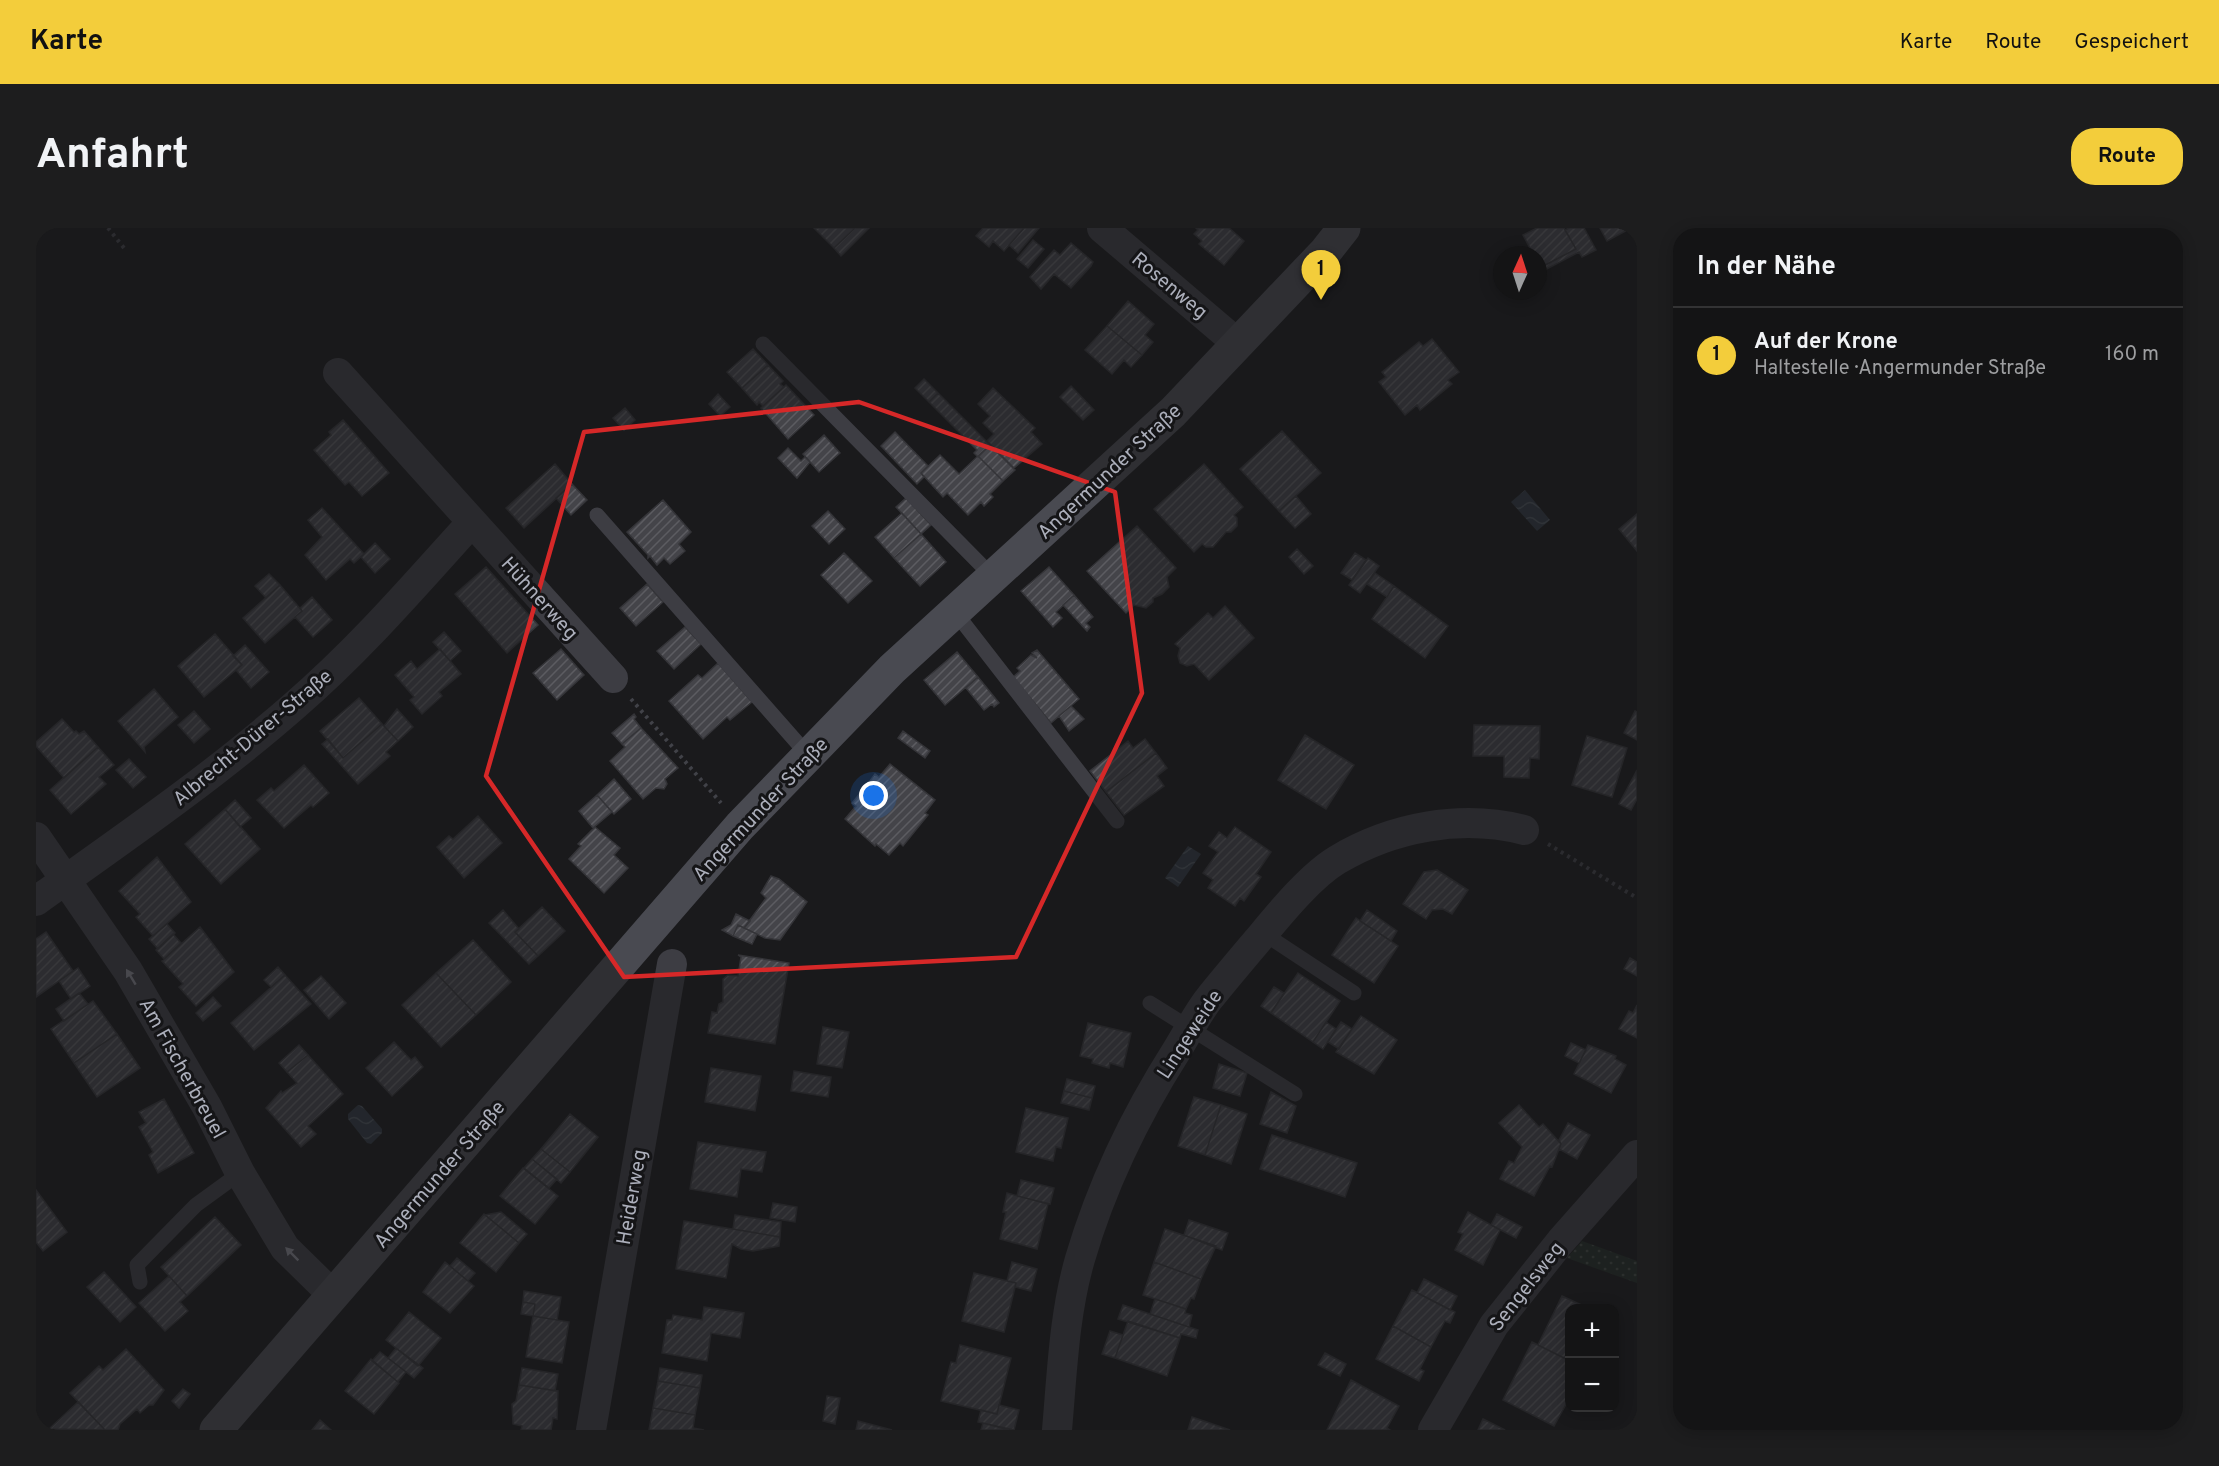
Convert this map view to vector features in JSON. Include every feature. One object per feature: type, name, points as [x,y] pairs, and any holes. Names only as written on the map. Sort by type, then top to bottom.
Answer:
[{"type":"main road","name":"Angermunder Straße","points":[[216,1430],[740,826],[892,669],[1173,412],[1311,267],[1344,228]]},
{"type":"street","name":"Rosenweg","points":[[1102,228],[1237,343]]},
{"type":"street","name":"Hühnerweg","points":[[338,373],[613,678]]},
{"type":"street","name":"Albrecht-Dürer-Straße","points":[[36,901],[163,810],[294,707],[372,633],[471,522]]},
{"type":"street","name":"Lingeweide","points":[[1057,1430],[1064,1348],[1080,1261],[1110,1172],[1148,1096],[1207,1002],[1286,906],[1334,861],[1366,844],[1398,834],[1446,824],[1474,821],[1524,830]]},
{"type":"street","name":"Am Fischerbreuel","points":[[36,837],[128,971],[207,1107],[240,1173],[285,1248],[333,1295]]},
{"type":"street","name":"Heiderweg","points":[[591,1430],[672,964]]},
{"type":"street","name":"Sengelsweg","points":[[1432,1430],[1494,1325],[1561,1241],[1637,1155]]},
{"type":"lane","points":[[763,344],[994,578]]},
{"type":"lane","points":[[597,516],[808,754]]},
{"type":"lane","points":[[955,612],[1117,821]]},
{"type":"lane","points":[[1263,933],[1354,993]]},
{"type":"lane","points":[[1150,1003],[1295,1094]]},
{"type":"lane","points":[[140,1282],[137,1265],[196,1205],[240,1173]]},
{"type":"path","points":[[108,228],[124,248]]},
{"type":"path","points":[[613,678],[740,826]]},
{"type":"path","points":[[1524,830],[1637,898]]},
{"type":"highlighted area","points":[[859,402],[1115,492],[1142,693],[1016,957],[624,977],[486,776],[584,432]]},
{"type":"shaded area","points":[[1582,1241],[1637,1261],[1637,1283],[1567,1258]]},
{"type":"water","points":[[1525,490],[1550,520],[1537,531],[1511,502]]},
{"type":"water","points":[[1188,846],[1201,854],[1178,887],[1165,878]]},
{"type":"water","points":[[358,1105],[362,1106],[382,1129],[382,1133],[371,1144],[367,1143],[348,1119],[348,1114]]},
{"type":"building","points":[[814,228],[855,228],[834,248]]},
{"type":"building","points":[[855,228],[869,228],[841,256],[834,248]]},
{"type":"building","points":[[983,228],[1024,228],[1004,251],[993,241],[989,247],[976,236]]},
{"type":"building","points":[[1024,228],[1039,228],[1018,253],[1009,245]]},
{"type":"building","points":[[1196,228],[1229,228],[1244,241],[1224,265],[1199,244],[1202,241],[1194,234],[1198,230]]},
{"type":"building","points":[[1537,228],[1564,228],[1576,249],[1547,264],[1547,246],[1529,246],[1523,235]]},
{"type":"building","points":[[1584,228],[1596,250],[1582,257],[1579,252],[1547,269],[1547,264],[1576,249],[1565,230]]},
{"type":"building","points":[[1600,228],[1631,228],[1607,241]]},
{"type":"building","points":[[1033,240],[1044,249],[1028,268],[1017,259]]},
{"type":"building","points":[[1071,243],[1093,262],[1091,266],[1071,288],[1054,274],[1041,289],[1030,277],[1054,250],[1060,255]]},
{"type":"building","points":[[1128,301],[1154,324],[1145,335],[1153,342],[1142,355],[1107,326]]},
{"type":"building","points":[[1107,326],[1142,355],[1131,367],[1124,360],[1112,374],[1085,350]]},
{"type":"building","points":[[1432,339],[1459,372],[1448,380],[1452,384],[1420,410],[1417,405],[1405,415],[1379,382],[1386,377],[1382,372],[1419,342],[1423,346]]},
{"type":"building","points":[[753,349],[768,365],[742,388],[727,372]]},
{"type":"building","points":[[768,365],[783,381],[780,384],[784,387],[763,406],[759,402],[757,405],[742,388]]},
{"type":"building","points":[[924,379],[938,393],[929,402],[915,388]]},
{"type":"building","points":[[786,385],[814,415],[788,439],[761,408]]},
{"type":"building","points":[[1071,386],[1094,410],[1083,420],[1060,397]]},
{"type":"building","points":[[993,388],[1035,428],[1031,432],[1042,444],[1014,468],[987,441],[994,434],[983,423],[990,416],[978,404]]},
{"type":"building","points":[[938,393],[990,445],[978,457],[974,453],[977,450],[929,402]]},
{"type":"building","points":[[718,394],[730,407],[720,416],[709,404]]},
{"type":"building","points":[[625,408],[635,420],[624,430],[613,418]]},
{"type":"building","points":[[343,420],[389,473],[362,496],[349,482],[345,485],[314,450]]},
{"type":"building","points":[[1282,431],[1321,473],[1279,511],[1240,469]]},
{"type":"building","points":[[895,432],[928,466],[921,473],[924,477],[917,484],[881,446]]},
{"type":"building","points":[[824,435],[840,453],[819,472],[803,454]]},
{"type":"building","points":[[990,445],[1015,470],[1003,481],[978,456]]},
{"type":"building","points":[[788,448],[801,461],[805,457],[810,462],[797,478],[778,458]]},
{"type":"building","points":[[940,455],[959,474],[978,456],[1003,481],[990,494],[993,497],[984,506],[981,502],[968,515],[947,493],[943,497],[921,473]]},
{"type":"building","points":[[555,464],[572,484],[524,528],[506,508]]},
{"type":"building","points":[[1204,464],[1243,507],[1234,515],[1237,518],[1237,526],[1231,532],[1226,532],[1213,547],[1206,547],[1202,544],[1194,552],[1154,509]]},
{"type":"building","points":[[572,484],[587,500],[571,515],[556,498]]},
{"type":"building","points":[[1296,496],[1311,514],[1295,528],[1279,511]]},
{"type":"building","points":[[906,498],[931,525],[921,534],[896,507]]},
{"type":"building","points":[[663,500],[691,532],[679,544],[685,551],[670,564],[664,558],[657,565],[650,556],[648,558],[648,555],[627,532]]},
{"type":"building","points":[[322,508],[364,554],[354,563],[350,559],[326,580],[305,555],[322,537],[308,520]]},
{"type":"building","points":[[828,511],[845,529],[829,544],[812,526]]},
{"type":"building","points":[[902,513],[921,534],[894,558],[875,537]]},
{"type":"building","points":[[1637,514],[1637,551],[1619,529]]},
{"type":"building","points":[[1137,526],[1176,568],[1167,577],[1169,587],[1162,594],[1153,598],[1153,602],[1146,608],[1134,605],[1126,613],[1087,571]]},
{"type":"building","points":[[921,534],[946,562],[920,586],[894,558]]},
{"type":"building","points":[[375,543],[390,559],[375,573],[361,557]]},
{"type":"building","points":[[1297,549],[1313,566],[1304,574],[1289,557]]},
{"type":"building","points":[[844,553],[872,581],[848,603],[821,575]]},
{"type":"building","points":[[1355,553],[1366,560],[1352,580],[1341,573]]},
{"type":"building","points":[[1368,558],[1379,566],[1360,593],[1349,585]]},
{"type":"building","points":[[486,567],[538,625],[507,653],[455,594]]},
{"type":"building","points":[[1049,567],[1074,595],[1056,612],[1062,618],[1053,627],[1021,591]]},
{"type":"building","points":[[1375,573],[1394,586],[1387,597],[1367,584]]},
{"type":"building","points":[[269,574],[280,585],[266,598],[255,586]]},
{"type":"building","points":[[647,584],[663,602],[636,626],[620,608]]},
{"type":"building","points":[[280,585],[302,611],[265,643],[243,618]]},
{"type":"building","points":[[1394,586],[1448,626],[1425,658],[1372,619]]},
{"type":"building","points":[[1074,595],[1093,617],[1086,623],[1090,627],[1087,631],[1063,605]]},
{"type":"building","points":[[312,597],[332,620],[313,637],[295,617],[302,611],[300,608]]},
{"type":"building","points":[[1225,606],[1254,638],[1209,680],[1194,664],[1187,666],[1180,663],[1178,656],[1180,648],[1175,644],[1208,613],[1213,618]]},
{"type":"building","points":[[685,627],[701,644],[674,669],[657,651]]},
{"type":"building","points":[[444,632],[461,651],[450,661],[433,642]]},
{"type":"building","points":[[215,634],[242,665],[204,697],[178,666]]},
{"type":"building","points":[[245,645],[269,672],[251,688],[236,670],[242,665],[233,656]]},
{"type":"building","points":[[440,649],[461,674],[439,692],[442,696],[422,714],[410,700],[414,697],[395,675],[411,661],[417,669]]},
{"type":"building","points":[[561,649],[584,675],[557,700],[533,673]]},
{"type":"building","points":[[1037,650],[1079,699],[1051,723],[1013,677],[1020,671],[1017,668],[1031,655],[1037,658],[1032,653]]},
{"type":"building","points":[[957,652],[978,677],[945,705],[924,680]]},
{"type":"building","points":[[718,663],[752,702],[730,720],[727,717],[703,739],[669,701],[698,675],[702,678]]},
{"type":"building","points":[[978,677],[999,703],[994,707],[992,704],[984,710],[966,688]]},
{"type":"building","points":[[154,689],[178,717],[144,747],[145,752],[118,721]]},
{"type":"building","points":[[359,698],[382,724],[343,758],[320,731]]},
{"type":"building","points":[[1071,706],[1084,719],[1069,731],[1059,716]]},
{"type":"building","points":[[397,709],[413,727],[398,741],[384,726]]},
{"type":"building","points":[[194,711],[210,729],[194,743],[178,725]]},
{"type":"building","points":[[1635,711],[1637,712],[1637,740],[1624,733]]},
{"type":"building","points":[[634,714],[636,717],[634,719],[641,728],[622,744],[612,733]]},
{"type":"building","points":[[62,719],[74,732],[79,734],[84,731],[98,747],[64,778],[36,746],[36,742]]},
{"type":"building","points":[[382,724],[398,741],[386,752],[390,756],[358,784],[322,744],[328,739],[343,758]]},
{"type":"building","points":[[1474,725],[1540,726],[1539,759],[1530,758],[1529,778],[1504,777],[1504,756],[1473,756]]},
{"type":"building","points":[[641,728],[678,768],[665,779],[667,784],[664,789],[656,788],[643,799],[610,761],[625,747],[622,744]]},
{"type":"building","points":[[903,731],[930,751],[925,758],[898,738]]},
{"type":"building","points":[[1305,735],[1354,765],[1326,809],[1278,780]]},
{"type":"building","points":[[1587,736],[1627,748],[1612,797],[1572,785]]},
{"type":"building","points":[[1145,739],[1156,753],[1106,792],[1090,771],[1128,741],[1133,748]]},
{"type":"building","points":[[98,747],[114,765],[99,777],[106,784],[71,814],[50,790]]},
{"type":"building","points":[[1156,753],[1167,768],[1157,776],[1164,786],[1124,815],[1106,792]]},
{"type":"building","points":[[129,759],[146,777],[133,788],[116,770]]},
{"type":"building","points":[[890,764],[935,800],[925,813],[928,815],[903,846],[900,843],[889,855],[876,844],[875,846],[845,819],[856,806],[852,803],[861,792],[864,795],[871,787],[867,785],[875,774],[879,777]]},
{"type":"building","points":[[304,765],[329,793],[284,828],[257,800],[271,788],[274,791]]},
{"type":"building","points":[[1636,772],[1637,799],[1631,810],[1619,804]]},
{"type":"building","points":[[614,779],[631,799],[614,814],[597,795]]},
{"type":"building","points":[[597,795],[612,812],[593,828],[579,811]]},
{"type":"building","points":[[235,800],[251,818],[240,827],[225,809]]},
{"type":"building","points":[[225,809],[260,849],[221,884],[185,844]]},
{"type":"building","points":[[478,816],[502,843],[464,878],[437,847],[449,836],[453,839]]},
{"type":"building","points":[[595,827],[620,848],[614,855],[628,868],[604,893],[569,859],[581,846],[578,844]]},
{"type":"building","points":[[1235,827],[1271,852],[1256,874],[1261,877],[1244,901],[1240,898],[1235,906],[1208,888],[1213,880],[1203,873],[1218,852],[1209,846],[1219,832],[1227,838]]},
{"type":"building","points":[[157,857],[191,902],[153,936],[136,917],[140,914],[119,891]]},
{"type":"building","points":[[1437,870],[1468,890],[1452,914],[1443,909],[1432,910],[1426,919],[1403,904],[1424,872]]},
{"type":"building","points":[[771,876],[779,879],[807,902],[780,940],[765,938],[744,928],[766,898],[761,893]]},
{"type":"building","points":[[542,907],[565,931],[538,956],[515,932]]},
{"type":"building","points":[[503,910],[519,929],[515,932],[538,956],[529,964],[489,923]]},
{"type":"building","points":[[1367,910],[1397,931],[1391,941],[1360,921]]},
{"type":"building","points":[[736,914],[750,921],[744,928],[738,925],[733,936],[722,930],[731,925]]},
{"type":"building","points":[[1356,918],[1398,946],[1374,983],[1332,955]]},
{"type":"building","points":[[167,924],[175,933],[158,949],[149,939]]},
{"type":"building","points":[[738,925],[757,934],[752,944],[733,936]]},
{"type":"building","points":[[200,927],[234,972],[196,1006],[179,987],[183,984],[162,961]]},
{"type":"building","points":[[46,932],[73,971],[36,997],[36,939]]},
{"type":"building","points":[[173,934],[181,943],[164,959],[156,950]]},
{"type":"building","points":[[473,940],[511,982],[476,1015],[436,973]]},
{"type":"building","points":[[738,955],[789,963],[775,1044],[708,1033],[712,1012],[717,1013],[719,1004],[723,1002],[723,979],[728,975],[738,976],[741,957]]},
{"type":"building","points":[[1630,958],[1637,962],[1637,976],[1624,969]]},
{"type":"building","points":[[278,967],[285,975],[271,987],[264,980]]},
{"type":"building","points":[[78,968],[90,986],[71,999],[59,981]]},
{"type":"building","points":[[436,973],[476,1015],[441,1047],[402,1005]]},
{"type":"building","points":[[1298,973],[1340,1001],[1313,1042],[1271,1013]]},
{"type":"building","points":[[285,975],[311,1004],[254,1050],[231,1023]]},
{"type":"building","points":[[321,976],[346,1003],[329,1019],[304,990]]},
{"type":"building","points":[[1274,987],[1284,993],[1271,1013],[1261,1006]]},
{"type":"building","points":[[79,993],[88,1004],[64,1021],[56,1009]]},
{"type":"building","points":[[213,997],[221,1006],[203,1021],[196,1013]]},
{"type":"building","points":[[93,1001],[117,1034],[74,1063],[51,1029]]},
{"type":"building","points":[[1637,1005],[1637,1038],[1619,1029],[1629,1011],[1633,1013]]},
{"type":"building","points":[[1361,1016],[1397,1040],[1374,1074],[1336,1052]]},
{"type":"building","points":[[1326,1022],[1336,1029],[1323,1049],[1313,1042]]},
{"type":"building","points":[[1341,1022],[1352,1029],[1339,1049],[1328,1042]]},
{"type":"building","points":[[1088,1023],[1131,1033],[1123,1067],[1110,1063],[1109,1068],[1092,1063],[1093,1059],[1080,1056]]},
{"type":"building","points":[[823,1027],[849,1032],[842,1068],[817,1064]]},
{"type":"building","points":[[117,1034],[140,1068],[97,1097],[74,1063]]},
{"type":"building","points":[[394,1042],[411,1060],[415,1057],[423,1067],[392,1096],[366,1068]]},
{"type":"building","points":[[1571,1043],[1586,1050],[1579,1063],[1565,1056]]},
{"type":"building","points":[[299,1045],[308,1055],[287,1072],[279,1063]]},
{"type":"building","points":[[1588,1045],[1616,1056],[1615,1059],[1626,1065],[1611,1093],[1574,1074]]},
{"type":"building","points":[[308,1055],[343,1094],[308,1126],[316,1134],[301,1147],[266,1108],[281,1091],[282,1093],[297,1083],[287,1072]]},
{"type":"building","points":[[1219,1064],[1247,1073],[1240,1096],[1213,1088]]},
{"type":"building","points":[[711,1068],[761,1076],[755,1111],[705,1102]]},
{"type":"building","points":[[794,1071],[831,1077],[828,1097],[791,1091]]},
{"type":"building","points":[[1067,1079],[1095,1086],[1092,1098],[1064,1091]]},
{"type":"building","points":[[1064,1091],[1092,1098],[1089,1110],[1061,1103]]},
{"type":"building","points":[[1271,1092],[1296,1106],[1287,1133],[1260,1124]]},
{"type":"building","points":[[1194,1097],[1221,1105],[1205,1155],[1178,1146]]},
{"type":"building","points":[[164,1099],[194,1153],[158,1173],[149,1155],[153,1152],[139,1127],[146,1123],[139,1112]]},
{"type":"building","points":[[1221,1105],[1247,1114],[1231,1164],[1205,1155]]},
{"type":"building","points":[[1519,1105],[1539,1127],[1543,1124],[1561,1144],[1552,1167],[1550,1166],[1534,1196],[1500,1179],[1509,1161],[1514,1163],[1522,1147],[1499,1123]]},
{"type":"building","points":[[1026,1108],[1068,1118],[1061,1148],[1056,1147],[1053,1161],[1016,1152]]},
{"type":"building","points":[[570,1114],[598,1137],[570,1172],[541,1149]]},
{"type":"building","points":[[1568,1123],[1590,1135],[1577,1159],[1559,1149],[1561,1144],[1559,1140]]},
{"type":"building","points":[[1272,1135],[1357,1163],[1345,1197],[1260,1169]]},
{"type":"building","points":[[698,1142],[766,1152],[762,1172],[741,1169],[737,1197],[690,1189]]},
{"type":"building","points":[[541,1149],[570,1172],[561,1183],[532,1159]]},
{"type":"building","points":[[532,1159],[557,1179],[549,1188],[524,1168]]},
{"type":"building","points":[[523,1168],[558,1196],[535,1224],[500,1196]]},
{"type":"building","points":[[1021,1180],[1054,1188],[1050,1204],[1017,1196]]},
{"type":"building","points":[[36,1190],[67,1232],[43,1251],[36,1242]]},
{"type":"building","points":[[1007,1193],[1048,1204],[1037,1249],[1000,1239],[1006,1212],[1003,1212]]},
{"type":"building","points":[[773,1203],[797,1207],[795,1222],[770,1218]]},
{"type":"building","points":[[501,1212],[527,1234],[519,1243],[485,1215]]},
{"type":"building","points":[[1468,1212],[1500,1230],[1483,1265],[1455,1250],[1463,1234],[1458,1232]]},
{"type":"building","points":[[484,1214],[519,1243],[496,1272],[460,1243]]},
{"type":"building","points":[[1497,1214],[1522,1227],[1516,1238],[1491,1225]]},
{"type":"building","points":[[735,1215],[781,1222],[780,1237],[733,1229]]},
{"type":"building","points":[[215,1217],[241,1245],[187,1296],[161,1267]]},
{"type":"building","points":[[1189,1220],[1228,1233],[1222,1250],[1184,1235]]},
{"type":"building","points":[[684,1221],[780,1237],[779,1246],[753,1251],[741,1249],[732,1244],[726,1278],[676,1269]]},
{"type":"building","points":[[1165,1229],[1216,1246],[1201,1279],[1154,1262]]},
{"type":"building","points":[[457,1258],[475,1273],[468,1281],[450,1266]]},
{"type":"building","points":[[445,1262],[474,1286],[450,1313],[423,1292]]},
{"type":"building","points":[[1012,1262],[1037,1269],[1031,1291],[1015,1287],[1016,1283],[1007,1281]]},
{"type":"building","points":[[1154,1262],[1201,1279],[1194,1299],[1191,1298],[1186,1309],[1143,1295]]},
{"type":"building","points":[[104,1272],[136,1307],[120,1322],[87,1287]]},
{"type":"building","points":[[974,1273],[1016,1283],[1004,1332],[962,1321]]},
{"type":"building","points":[[169,1276],[187,1296],[180,1302],[188,1311],[165,1331],[139,1303]]},
{"type":"building","points":[[1424,1279],[1457,1296],[1450,1310],[1417,1293]]},
{"type":"building","points":[[1412,1290],[1455,1312],[1450,1323],[1445,1321],[1431,1347],[1393,1326]]},
{"type":"building","points":[[524,1291],[561,1297],[557,1320],[533,1316],[535,1304],[523,1302]]},
{"type":"building","points":[[1562,1296],[1579,1304],[1565,1304],[1565,1358],[1538,1345]]},
{"type":"building","points":[[1155,1299],[1186,1309],[1185,1313],[1192,1315],[1189,1327],[1150,1314]]},
{"type":"building","points":[[523,1302],[535,1304],[533,1316],[521,1314]]},
{"type":"building","points":[[1123,1305],[1198,1330],[1196,1338],[1181,1334],[1180,1338],[1118,1319]]},
{"type":"building","points":[[704,1307],[744,1313],[740,1338],[711,1333],[707,1361],[662,1353],[667,1320],[672,1320],[673,1315],[702,1320]]},
{"type":"building","points":[[409,1312],[441,1338],[418,1366],[386,1340]]},
{"type":"building","points":[[533,1316],[569,1322],[562,1363],[526,1357]]},
{"type":"building","points":[[1128,1321],[1180,1338],[1167,1376],[1115,1358]]},
{"type":"building","points":[[1393,1326],[1431,1347],[1420,1369],[1424,1371],[1419,1381],[1376,1359]]},
{"type":"building","points":[[1110,1331],[1123,1335],[1115,1358],[1102,1354]]},
{"type":"building","points":[[1532,1342],[1565,1358],[1565,1406],[1554,1426],[1503,1400]]},
{"type":"building","points":[[960,1345],[1011,1358],[997,1414],[941,1401],[951,1362],[956,1363]]},
{"type":"building","points":[[396,1348],[423,1368],[414,1378],[388,1358]]},
{"type":"building","points":[[126,1349],[164,1390],[153,1405],[149,1405],[140,1413],[137,1409],[120,1424],[118,1430],[105,1430],[70,1393],[99,1366],[103,1370]]},
{"type":"building","points":[[380,1352],[406,1372],[398,1382],[372,1361]]},
{"type":"building","points":[[1325,1353],[1346,1364],[1340,1376],[1318,1365]]},
{"type":"building","points":[[371,1359],[399,1383],[374,1414],[345,1391]]},
{"type":"building","points":[[522,1368],[558,1374],[555,1391],[519,1385]]},
{"type":"building","points":[[660,1368],[702,1375],[700,1388],[658,1381]]},
{"type":"building","points":[[1351,1380],[1399,1406],[1387,1428],[1390,1430],[1327,1430]]},
{"type":"building","points":[[658,1381],[700,1388],[695,1415],[653,1408]]},
{"type":"building","points":[[519,1385],[558,1391],[557,1419],[553,1418],[551,1430],[521,1430],[522,1426],[513,1424],[512,1404],[516,1401]]},
{"type":"building","points":[[183,1389],[190,1394],[179,1408],[172,1401]]},
{"type":"building","points":[[827,1396],[840,1398],[835,1424],[823,1421]]},
{"type":"building","points":[[78,1402],[105,1430],[49,1429]]},
{"type":"building","points":[[999,1405],[1019,1410],[1014,1430],[978,1422],[981,1410],[997,1414]]},
{"type":"building","points":[[653,1408],[695,1415],[693,1428],[704,1430],[649,1430]]},
{"type":"building","points":[[1192,1417],[1230,1430],[1188,1430]]},
{"type":"building","points":[[1483,1419],[1505,1430],[1478,1430]]},
{"type":"building","points":[[320,1420],[331,1430],[312,1430]]},
{"type":"building","points":[[858,1421],[892,1430],[856,1430]]},
{"type":"building","points":[[983,1423],[1009,1430],[981,1430]]},
{"type":"place","name":"Auf der Krone","points":[[1321,300]]}]
